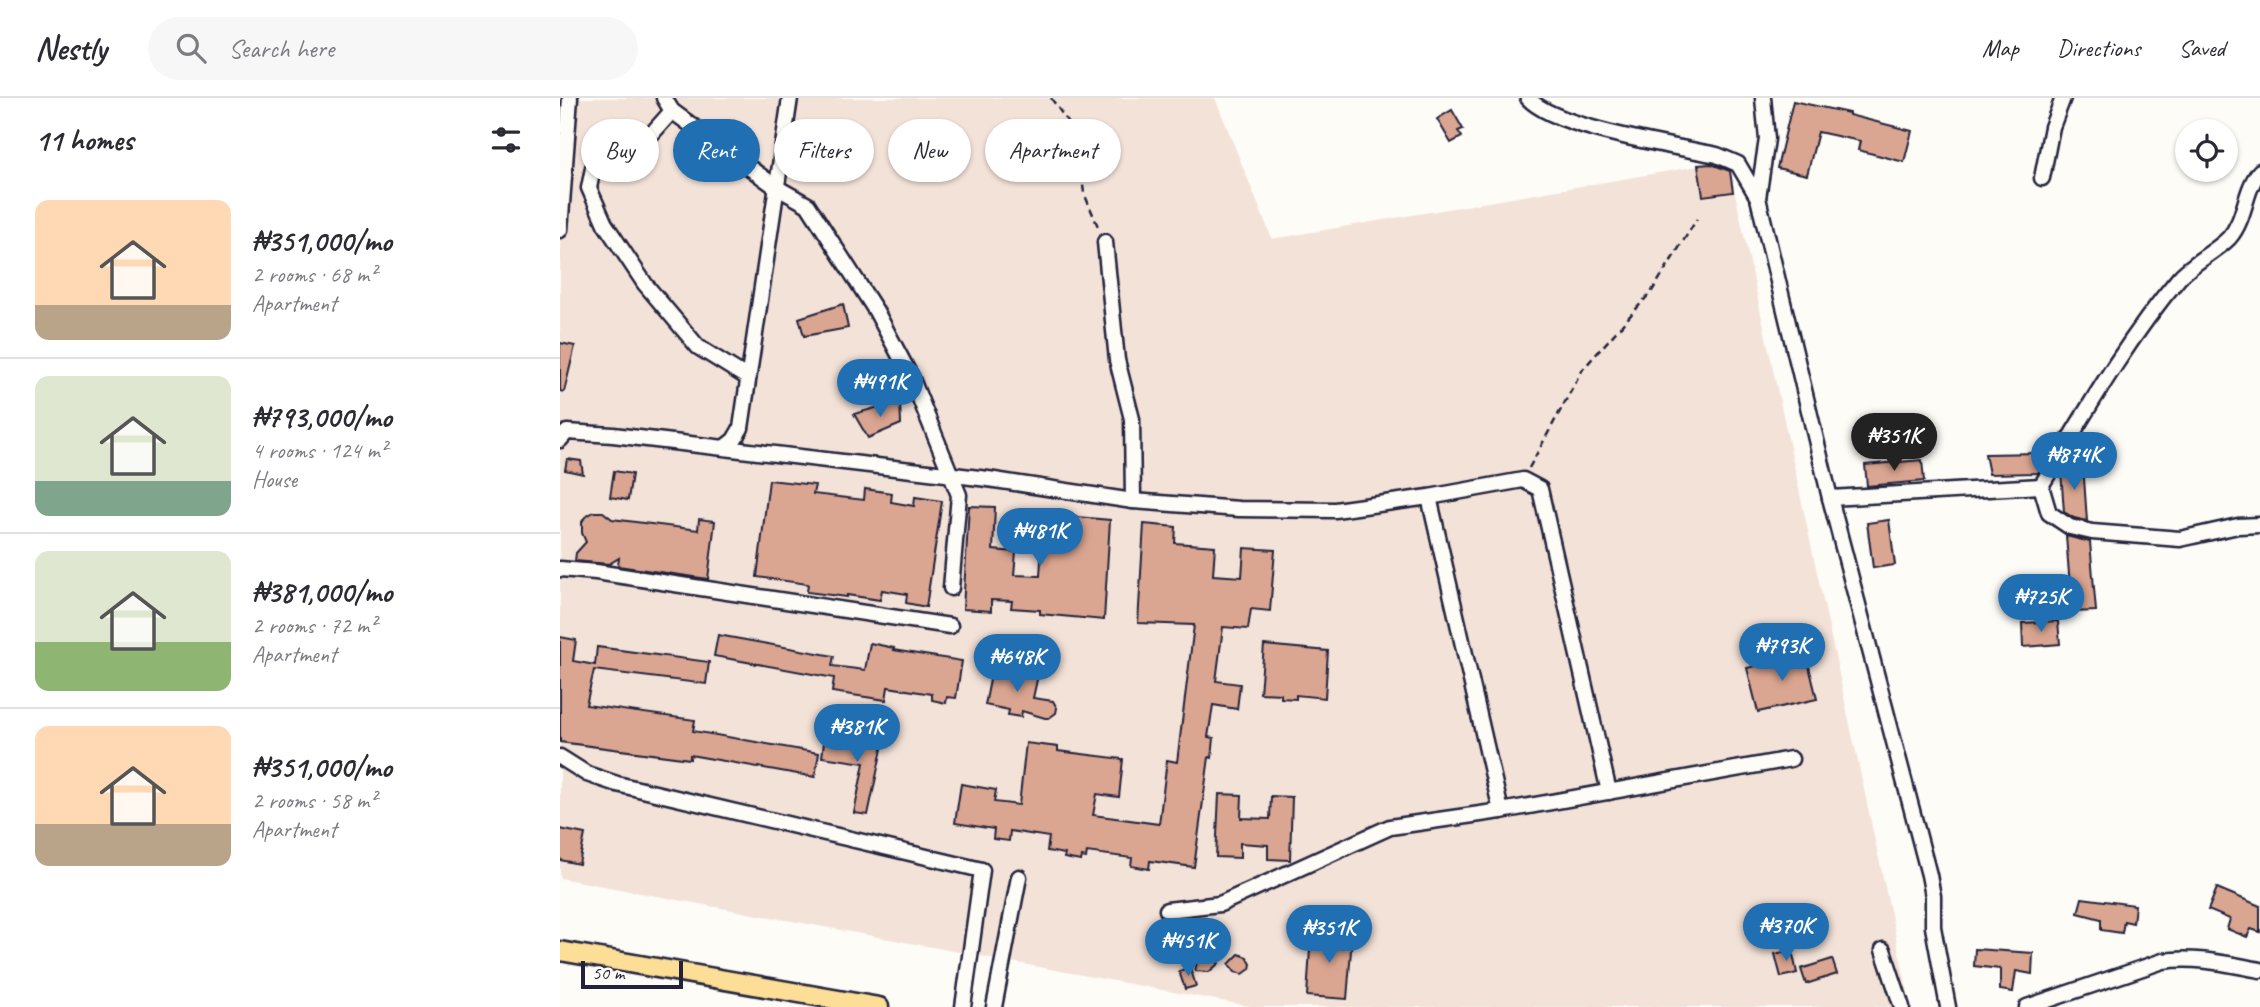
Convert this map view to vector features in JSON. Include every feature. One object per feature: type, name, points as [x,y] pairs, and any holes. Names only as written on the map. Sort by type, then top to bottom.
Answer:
[{"type":"main road","points":[[560,951],[879,1007]]},
{"type":"street","points":[[560,230],[570,98]]},
{"type":"street","points":[[664,98],[672,111],[776,187],[808,205],[876,311],[912,379],[959,495],[951,588]]},
{"type":"street","points":[[725,447],[734,440],[741,428],[790,98]]},
{"type":"street","points":[[1528,98],[1535,106],[1570,123],[1717,155],[1738,164],[1758,198],[1830,498],[1929,876],[1933,896],[1933,928],[1948,1007]]},
{"type":"street","points":[[1758,198],[1767,139],[1763,98]]},
{"type":"street","points":[[2042,178],[2052,127],[2063,98]]},
{"type":"street","points":[[672,111],[640,148],[610,154],[598,160],[593,167],[589,188],[605,224],[645,284],[698,347],[748,378]]},
{"type":"street","points":[[2260,171],[2254,179],[2240,220],[2229,238],[2182,275],[2157,306],[2096,394],[2041,486],[2049,513],[2070,527],[2092,532],[2180,539],[2227,528],[2260,525]]},
{"type":"street","points":[[1105,242],[1117,360],[1132,419],[1133,500]]},
{"type":"street","points":[[560,440],[567,432],[725,447],[1133,500],[1239,509],[1335,510],[1523,480],[1540,489],[1609,792]]},
{"type":"street","points":[[1830,498],[2041,486]]},
{"type":"street","points":[[1429,497],[1501,811]]},
{"type":"street","points":[[560,569],[597,572],[950,626]]},
{"type":"street","points":[[560,757],[587,774],[617,784],[982,870],[962,1007]]},
{"type":"street","points":[[1167,910],[1220,904],[1390,828],[1791,759]]},
{"type":"street","points":[[994,1007],[1019,877]]},
{"type":"street","points":[[1883,950],[1902,1007]]},
{"type":"street","points":[[2027,1007],[2163,961],[2183,958],[2208,960],[2260,970]]},
{"type":"path","points":[[1051,98],[1076,134],[1084,193],[1105,242]]},
{"type":"path","points":[[1523,480],[1583,369],[1652,291],[1697,219]]},
{"type":"shaded area","points":[[560,98],[1215,98],[1272,239],[1728,161],[1911,1007],[1254,1007],[560,878]]},
{"type":"building","points":[[1793,101],[1912,131],[1904,162],[1858,150],[1860,141],[1818,132],[1807,175],[1777,168]]},
{"type":"building","points":[[1452,110],[1463,129],[1458,131],[1462,137],[1451,143],[1437,119]]},
{"type":"building","points":[[1711,164],[1730,171],[1733,192],[1703,196],[1698,165]]},
{"type":"building","points":[[843,304],[848,328],[804,336],[799,318]]},
{"type":"building","points":[[560,343],[575,346],[564,392],[560,391]]},
{"type":"building","points":[[900,401],[901,424],[868,438],[854,414]]},
{"type":"building","points":[[2046,453],[2047,458],[2038,473],[1989,474],[1985,454]]},
{"type":"building","points":[[567,459],[581,461],[583,474],[565,470]]},
{"type":"building","points":[[1922,460],[1924,481],[1867,486],[1865,465]]},
{"type":"building","points":[[2083,464],[2087,521],[2064,512],[2061,471],[2064,466]]},
{"type":"building","points":[[614,471],[632,474],[628,500],[610,497]]},
{"type":"building","points":[[769,480],[815,485],[813,494],[864,500],[865,489],[892,493],[891,502],[914,506],[915,497],[942,501],[926,607],[906,603],[907,594],[882,590],[880,600],[847,597],[807,592],[808,584],[757,577]]},
{"type":"building","points":[[969,506],[995,507],[993,550],[1016,552],[1014,575],[1040,576],[1044,514],[1110,520],[1104,620],[1040,614],[1040,610],[1011,608],[1012,601],[991,600],[991,611],[963,609]]},
{"type":"building","points":[[594,512],[603,512],[612,519],[698,530],[699,519],[715,521],[708,579],[618,566],[619,558],[609,564],[575,561],[576,553],[586,542],[582,533],[582,522]]},
{"type":"building","points":[[1889,520],[1895,565],[1873,568],[1867,523]]},
{"type":"building","points":[[1144,524],[1176,527],[1175,543],[1215,546],[1213,575],[1242,577],[1244,548],[1275,550],[1270,611],[1251,609],[1248,629],[1223,627],[1216,681],[1240,684],[1237,709],[1213,705],[1208,737],[1214,738],[1212,758],[1209,757],[1194,867],[1150,861],[1149,869],[1131,866],[1132,858],[1087,852],[1086,858],[1082,857],[1081,861],[1064,858],[1065,854],[1047,851],[1049,837],[1010,831],[1009,841],[993,839],[994,829],[955,823],[961,784],[996,790],[994,802],[1019,805],[1026,743],[1058,747],[1058,751],[1123,759],[1119,797],[1097,794],[1093,815],[1159,824],[1167,760],[1177,762],[1194,625],[1138,623]]},
{"type":"building","points":[[2066,536],[2090,542],[2096,611],[2072,612]]},
{"type":"building","points":[[2058,621],[2060,644],[2023,647],[2022,623]]},
{"type":"building","points":[[718,635],[834,656],[832,666],[865,670],[870,643],[894,648],[893,650],[962,661],[956,698],[947,697],[946,703],[932,700],[932,694],[888,687],[886,700],[832,692],[834,678],[714,656]]},
{"type":"building","points":[[560,637],[576,640],[573,661],[595,665],[597,647],[709,662],[706,684],[594,670],[586,705],[695,720],[693,731],[819,753],[815,777],[690,755],[690,759],[560,742]]},
{"type":"building","points":[[1264,645],[1328,651],[1325,698],[1296,695],[1296,699],[1281,698],[1281,694],[1260,693]]},
{"type":"building","points":[[1806,654],[1817,699],[1758,712],[1747,668]]},
{"type":"building","points":[[993,665],[1038,675],[1033,698],[1053,701],[1057,708],[1056,713],[1045,718],[1022,711],[1021,717],[1008,715],[1009,710],[985,705]]},
{"type":"building","points":[[825,735],[883,744],[868,815],[854,813],[864,763],[822,757]]},
{"type":"building","points":[[1219,794],[1242,795],[1241,818],[1270,819],[1271,796],[1292,797],[1290,860],[1268,859],[1268,845],[1240,843],[1240,858],[1216,857]]},
{"type":"building","points":[[560,829],[585,834],[579,864],[560,860]]},
{"type":"building","points":[[2217,888],[2260,906],[2260,932],[2251,929],[2247,937],[2227,929],[2230,919],[2208,910]]},
{"type":"building","points":[[2082,898],[2135,905],[2133,923],[2124,921],[2122,933],[2101,930],[2101,919],[2078,913]]},
{"type":"building","points":[[1326,927],[1340,928],[1340,937],[1352,938],[1347,999],[1307,996],[1311,933],[1325,934]]},
{"type":"building","points":[[1975,949],[2033,953],[2032,974],[2016,971],[2013,992],[2000,990],[2000,969],[1974,966]]},
{"type":"building","points":[[1792,950],[1797,973],[1781,977],[1775,954]]},
{"type":"building","points":[[1205,952],[1213,955],[1219,963],[1209,972],[1195,971],[1198,958]]},
{"type":"building","points":[[1239,954],[1247,957],[1251,964],[1250,969],[1243,974],[1235,972],[1229,964]]},
{"type":"building","points":[[1832,959],[1837,974],[1806,984],[1801,969]]},
{"type":"building","points":[[1190,967],[1196,986],[1185,989],[1179,971]]}]
